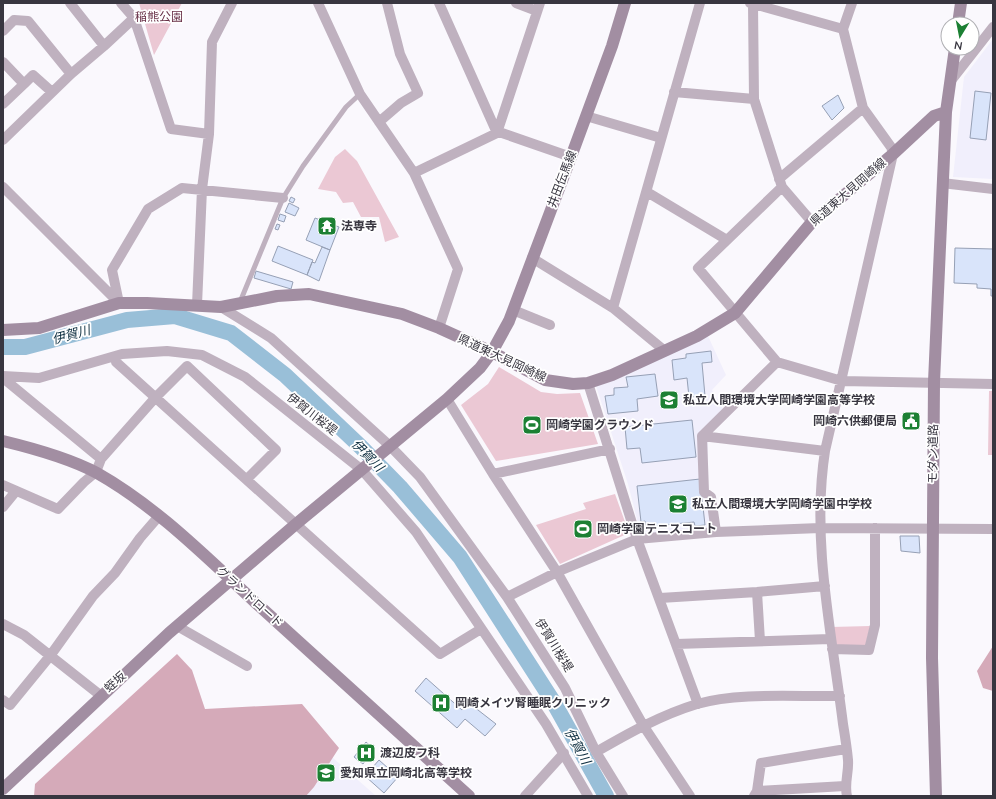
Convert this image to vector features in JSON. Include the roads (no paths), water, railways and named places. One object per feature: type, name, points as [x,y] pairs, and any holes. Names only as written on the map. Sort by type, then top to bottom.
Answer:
[{"type":"street","points":[[70,3],[104,46]]},
{"type":"street","points":[[120,3],[134,18],[171,129],[210,134]]},
{"type":"street","points":[[197,305],[202,189],[210,134],[212,42],[232,3]]},
{"type":"street","points":[[318,3],[360,94],[414,173],[458,269],[439,328]]},
{"type":"street","points":[[380,122],[402,103],[418,93],[400,54],[387,3]]},
{"type":"street","points":[[439,3],[497,133]]},
{"type":"street","points":[[497,133],[538,7],[516,3]]},
{"type":"street","name":"井田伝馬線","points":[[362,470],[447,399],[480,368],[492,352],[513,310],[586,116],[625,3]]},
{"type":"street","points":[[613,308],[700,3]]},
{"type":"street","points":[[812,222],[780,183],[754,99],[751,3],[843,29]]},
{"type":"street","points":[[847,796],[845,786],[848,762],[840,696],[831,644],[825,586],[820,528],[820,483],[825,451],[893,154],[891,147],[863,108],[843,29],[852,3]]},
{"type":"street","points":[[959,16],[961,3]]},
{"type":"street","points":[[3,140],[71,74],[134,18]]},
{"type":"street","points":[[3,31],[14,20],[28,21],[71,74]]},
{"type":"street","points":[[950,82],[993,27]]},
{"type":"street","points":[[946,112],[954,56]]},
{"type":"street","points":[[3,62],[24,84]]},
{"type":"street","points":[[3,104],[33,75],[52,92]]},
{"type":"street","points":[[674,92],[754,99]]},
{"type":"street","points":[[863,108],[780,183],[727,240],[698,268],[777,362],[842,381],[993,384]]},
{"type":"street","name":"県道東大見岡崎線","points":[[3,330],[39,328],[119,303],[147,302],[221,307],[277,296],[309,294],[402,314],[439,328],[492,352],[545,380],[573,384],[588,383],[612,375],[697,336],[736,313],[812,222],[893,154],[934,116],[946,112]]},
{"type":"street","name":"モダン道路","points":[[936,796],[932,529],[934,382],[946,112]]},
{"type":"street","points":[[586,116],[661,138]]},
{"type":"street","points":[[414,173],[497,133],[502,133],[571,157]]},
{"type":"street","points":[[942,183],[993,189]]},
{"type":"street","points":[[3,187],[119,303]]},
{"type":"street","points":[[119,303],[112,270],[148,209],[182,188],[283,198]]},
{"type":"street","points":[[647,192],[727,240]]},
{"type":"street","points":[[532,258],[613,308],[665,351]]},
{"type":"street","name":"伊賀川桜堤","points":[[221,307],[271,338],[390,446],[420,477],[507,597],[565,688],[596,752],[623,796]]},
{"type":"street","points":[[513,310],[550,325]]},
{"type":"street","name":"伊賀川桜堤","points":[[3,377],[38,378],[122,354],[167,352],[202,355],[245,377],[362,470],[416,532],[564,753],[572,770],[588,796]]},
{"type":"street","points":[[116,362],[440,654],[480,629]]},
{"type":"street","points":[[716,532],[711,497],[704,492],[702,436],[777,362]]},
{"type":"street","points":[[3,485],[58,509],[84,482],[96,472],[101,459],[155,398],[187,366],[276,450],[247,479]]},
{"type":"street","points":[[3,377],[101,459]]},
{"type":"street","points":[[588,383],[610,449],[637,539],[698,704]]},
{"type":"street","points":[[447,399],[493,474],[557,572],[643,725],[690,796]]},
{"type":"street","points":[[702,436],[825,451]]},
{"type":"street","name":"グランドロード","points":[[3,441],[36,449],[96,472],[126,491],[159,516],[469,796]]},
{"type":"street","points":[[493,474],[610,449]]},
{"type":"street","name":"蛭坂","points":[[3,789],[100,696],[177,626],[230,579],[362,470]]},
{"type":"street","points":[[3,507],[16,491]]},
{"type":"street","points":[[3,700],[10,704],[50,656],[93,596],[114,573],[140,538],[159,516]]},
{"type":"street","points":[[507,597],[557,572],[637,539],[716,532],[820,528],[993,529]]},
{"type":"street","points":[[676,644],[760,641],[831,644],[868,650],[875,625],[875,528]]},
{"type":"street","points":[[660,598],[825,586]]},
{"type":"street","points":[[757,592],[760,641]]},
{"type":"street","points":[[3,624],[24,635],[100,696]]},
{"type":"street","points":[[177,626],[247,666]]},
{"type":"street","points":[[596,752],[643,725],[698,704],[740,698],[840,696]]},
{"type":"street","points":[[845,786],[756,794],[761,763],[846,749]]},
{"type":"street","points":[[525,796],[564,753]]},
{"type":"lane","points":[[240,303],[283,198],[303,166],[346,106],[360,94]]},
{"type":"waterway","name":"伊賀川","points":[[3,347],[25,347],[127,320],[175,316],[231,333],[285,375],[361,447],[400,487],[460,557],[554,703],[606,796]]},
{"type":"place","name":"法専寺","points":[[327,226]]},
{"type":"place","name":"私立人間環境大学岡崎学園高等学校","points":[[669,400]]},
{"type":"place","name":"岡崎六供郵便局","points":[[911,421]]},
{"type":"place","name":"岡崎学園グラウンド","points":[[532,425]]},
{"type":"place","name":"私立人間環境大学岡崎学園中学校","points":[[678,504]]},
{"type":"place","name":"岡崎学園テニスコート","points":[[583,529]]},
{"type":"place","name":"岡崎メイツ腎睡眠クリニック","points":[[441,703]]},
{"type":"place","name":"渡辺皮フ科","points":[[366,753]]},
{"type":"place","name":"愛知県立岡崎北高等学校","points":[[326,773]]},
{"type":"park label","name":"稲熊公園","points":[[159,17]]}]
